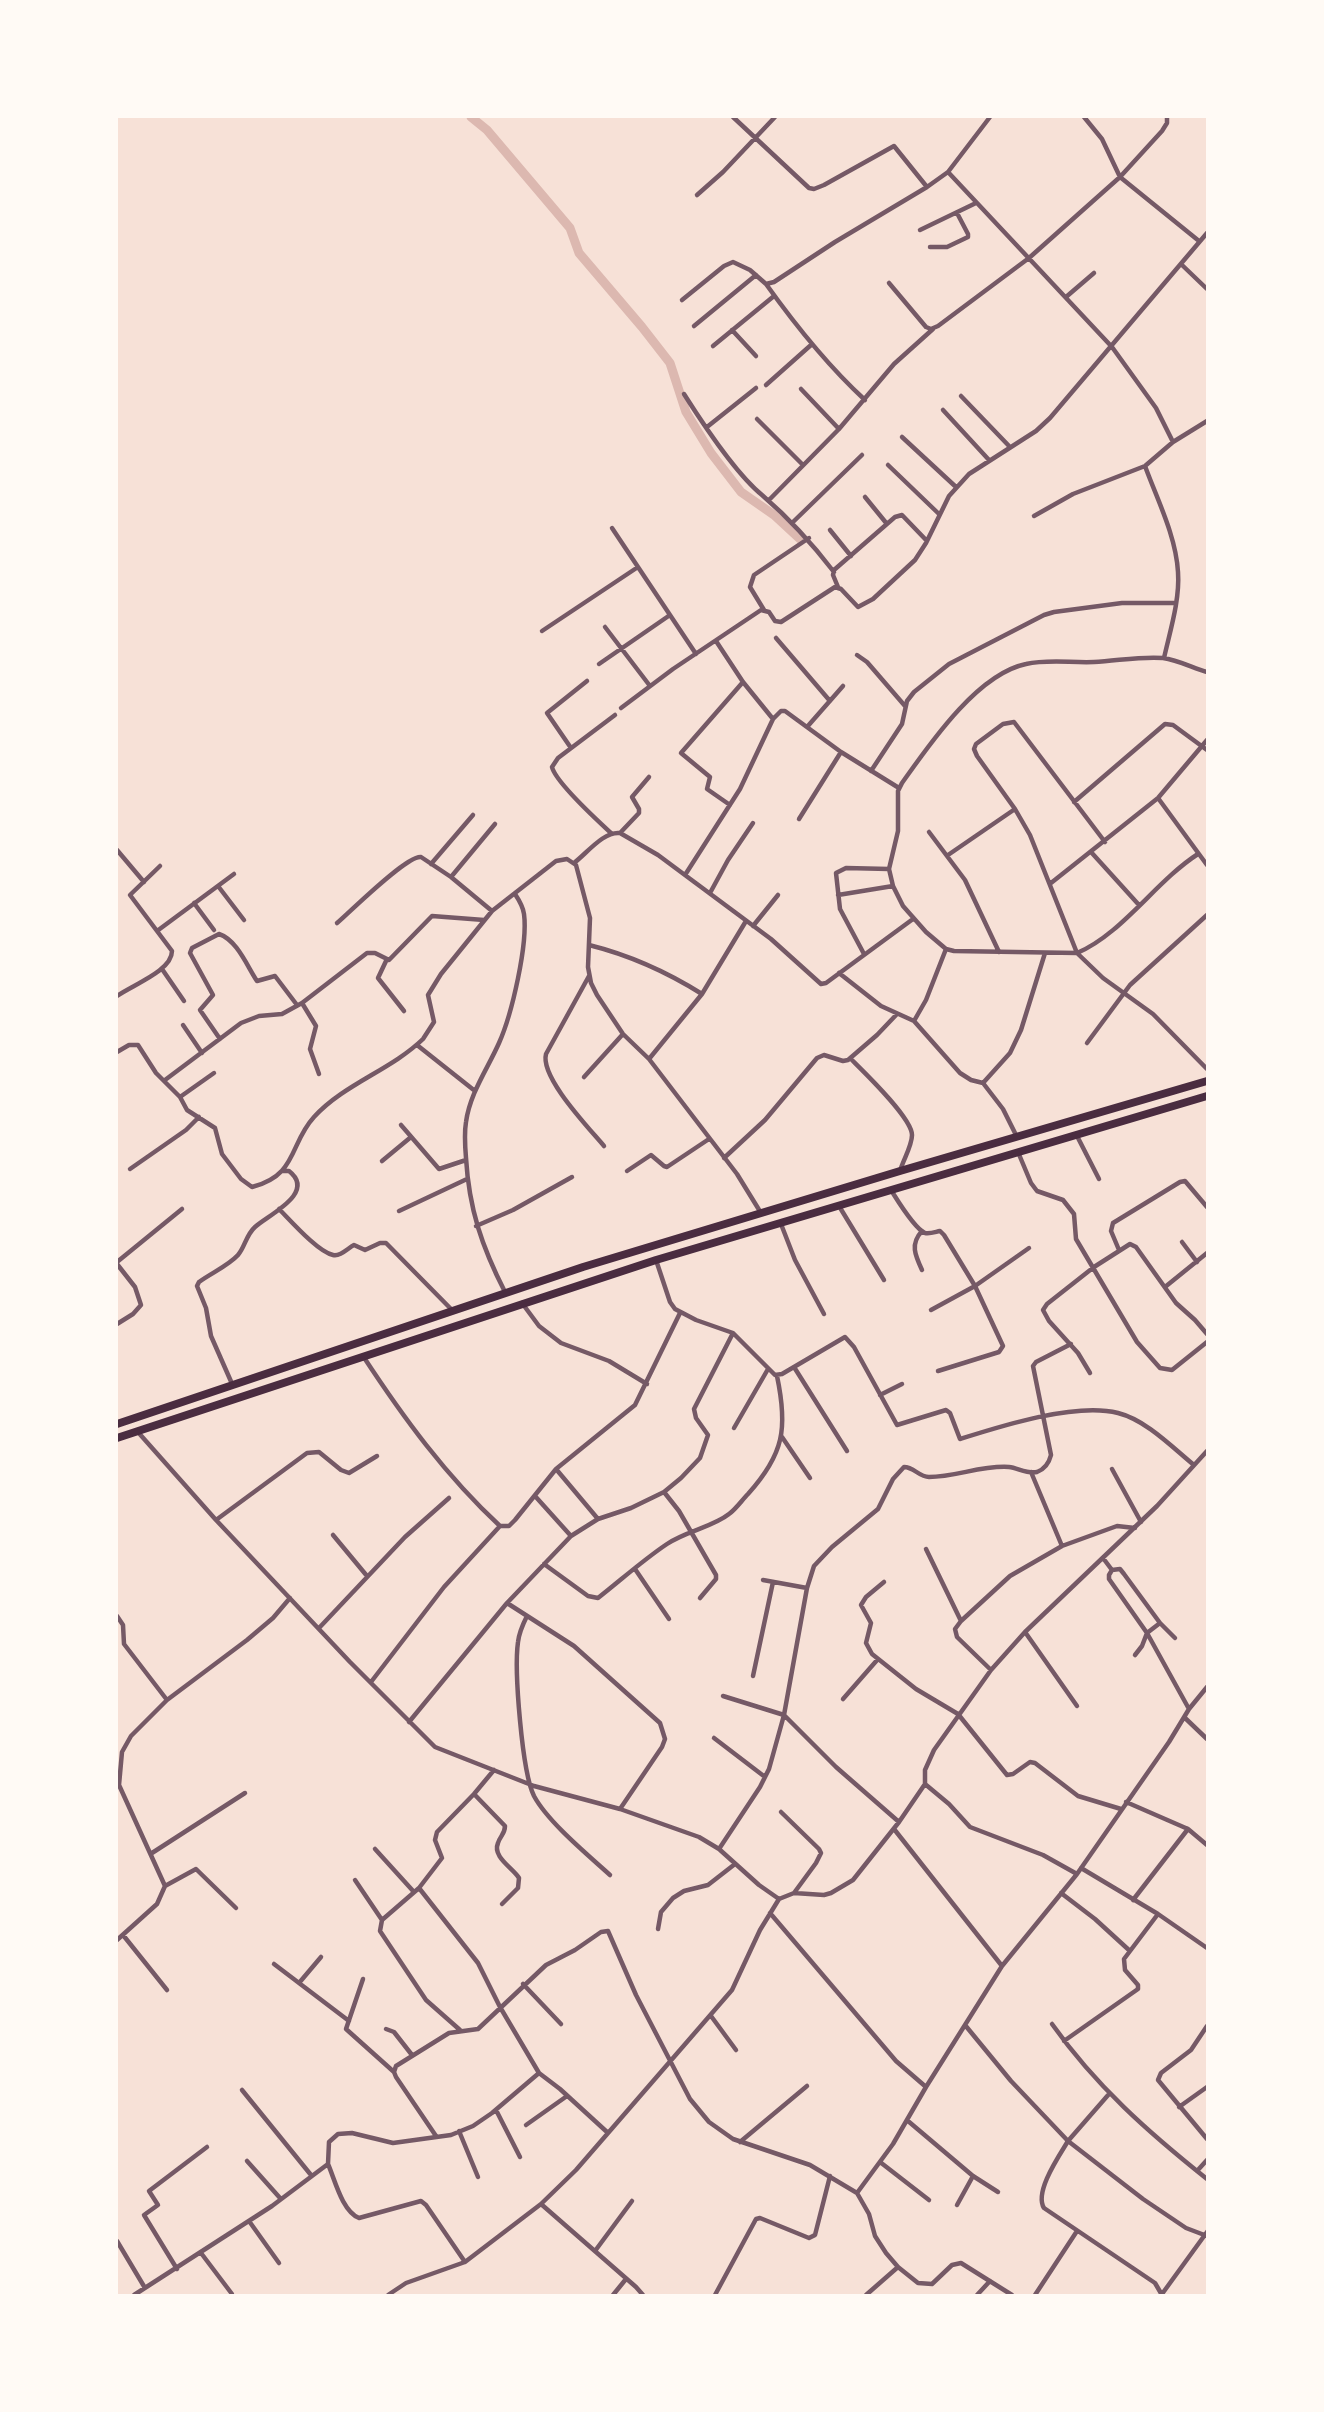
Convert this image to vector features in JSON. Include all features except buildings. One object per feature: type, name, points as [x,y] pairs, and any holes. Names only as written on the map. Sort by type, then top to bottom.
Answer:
[{"type":"highway","points":[[117,1424],[505,1292],[900,1171],[1207,1082]]},
{"type":"highway","points":[[117,1438],[656,1260],[1207,1096]]},
{"type":"highway","points":[[1108,1110],[1111,1124]]},
{"type":"street","points":[[733,117],[811,189],[824,185],[894,146],[927,187]]},
{"type":"street","points":[[697,195],[775,117]]},
{"type":"street","points":[[766,284],[774,282],[948,172],[990,117]]},
{"type":"street","points":[[1083,117],[1102,140],[1120,177],[1198,241]]},
{"type":"street","points":[[769,500],[839,429],[894,364],[933,329],[1029,258],[1120,177],[1162,131],[1167,123],[1167,117]]},
{"type":"street","points":[[948,172],[1112,347],[1156,408],[1173,442]]},
{"type":"street","points":[[920,230],[976,203]]},
{"type":"street","points":[[930,247],[947,247],[968,237],[957,213]]},
{"type":"street","points":[[684,394],[742,473],[762,495],[809,538],[834,572],[838,587],[856,606],[860,607],[873,599],[915,560],[927,541],[939,514],[956,488],[974,470],[1045,423],[1207,233]]},
{"type":"street","points":[[682,300],[729,263],[737,263],[766,284],[811,345],[865,400]]},
{"type":"street","points":[[1182,265],[1207,289]]},
{"type":"street","points":[[1066,297],[1094,273]]},
{"type":"street","points":[[694,326],[756,275]]},
{"type":"street","points":[[889,283],[926,327],[933,329]]},
{"type":"street","points":[[713,346],[774,296]]},
{"type":"street","points":[[732,330],[756,356]]},
{"type":"street","points":[[766,385],[811,345]]},
{"type":"street","points":[[707,427],[756,388]]},
{"type":"street","points":[[801,389],[839,429]]},
{"type":"street","points":[[961,396],[1010,447]]},
{"type":"street","points":[[943,410],[989,460]]},
{"type":"street","points":[[757,419],[803,465]]},
{"type":"street","points":[[1034,516],[1072,494],[1146,466],[1173,442],[1207,421]]},
{"type":"street","points":[[902,437],[956,488]]},
{"type":"street","points":[[793,522],[862,455]]},
{"type":"street","points":[[888,465],[939,514]]},
{"type":"street","points":[[1146,466],[1178,571],[1175,603],[1164,658]]},
{"type":"street","points":[[865,497],[887,524]]},
{"type":"street","points":[[834,572],[895,517],[902,515],[927,541]]},
{"type":"street","points":[[612,528],[696,654]]},
{"type":"street","points":[[830,530],[851,556]]},
{"type":"street","points":[[809,538],[753,575],[750,587],[764,610],[775,621],[781,622],[829,590],[838,587]]},
{"type":"street","points":[[542,631],[638,567]]},
{"type":"street","points":[[871,771],[902,724],[905,706],[914,692],[949,664],[1044,615],[1067,609],[1122,603],[1175,603]]},
{"type":"street","points":[[621,708],[696,654],[764,610]]},
{"type":"street","points":[[599,664],[670,615]]},
{"type":"street","points":[[605,627],[650,686]]},
{"type":"street","points":[[776,638],[830,701]]},
{"type":"street","points":[[716,641],[743,682],[773,719]]},
{"type":"street","points":[[857,655],[867,662],[905,706]]},
{"type":"street","points":[[1198,854],[1095,943],[1077,952],[946,949],[913,919],[903,906],[893,886],[889,869],[900,822],[899,788],[922,753],[955,714],[983,687],[1014,667],[1042,661],[1079,662],[1164,658],[1207,672]]},
{"type":"street","points":[[571,748],[547,712],[587,681]]},
{"type":"street","points":[[730,805],[707,789],[710,777],[681,753],[743,682]]},
{"type":"street","points":[[807,727],[843,686]]},
{"type":"street","points":[[685,875],[748,774],[773,719],[779,712],[785,711],[841,752],[899,788]]},
{"type":"street","points":[[611,833],[552,770],[554,763],[571,748],[615,716]]},
{"type":"street","points":[[1105,842],[1014,722],[1008,722],[981,739],[974,749],[982,765],[1015,809],[1030,835],[1077,952],[1103,978],[1153,1014],[1207,1069]]},
{"type":"street","points":[[1074,802],[1165,724],[1173,725],[1205,748]]},
{"type":"street","points":[[1051,883],[1158,798],[1205,748],[1207,741]]},
{"type":"street","points":[[799,819],[841,752]]},
{"type":"street","points":[[620,833],[639,813],[632,798],[649,777]]},
{"type":"street","points":[[1158,798],[1207,865]]},
{"type":"street","points":[[948,855],[1015,809]]},
{"type":"street","points":[[431,864],[473,815]]},
{"type":"street","points":[[710,893],[728,860],[753,823]]},
{"type":"street","points":[[451,877],[495,824]]},
{"type":"street","points":[[929,832],[948,855],[970,890],[999,952]]},
{"type":"street","points":[[574,863],[611,833],[620,833],[710,893],[771,939],[819,983],[826,983],[913,919]]},
{"type":"street","points":[[117,850],[144,882]]},
{"type":"street","points":[[1091,852],[1138,906]]},
{"type":"street","points":[[337,923],[407,862],[418,856],[451,877],[492,911]]},
{"type":"street","points":[[117,1052],[135,1044],[141,1048],[156,1073],[180,1097],[187,1110],[215,1128],[222,1154],[246,1184],[252,1187],[260,1185],[282,1171],[292,1158],[306,1128],[320,1110],[417,1045],[434,1022],[428,995],[441,974],[492,911],[556,861],[567,860],[574,863]]},
{"type":"street","points":[[574,863],[590,918],[588,976],[546,1054],[544,1064],[561,1093],[604,1146]]},
{"type":"street","points":[[117,996],[162,969],[171,958],[172,951],[130,896],[160,866]]},
{"type":"street","points":[[864,954],[840,909],[835,874],[839,870],[889,869]]},
{"type":"street","points":[[157,931],[234,874]]},
{"type":"street","points":[[218,886],[244,920]]},
{"type":"street","points":[[838,895],[893,886]]},
{"type":"street","points":[[505,1292],[485,1253],[476,1226],[467,1179],[466,1122],[475,1091],[499,1044],[510,1016],[525,924],[521,903],[514,894]]},
{"type":"street","points":[[753,926],[778,895]]},
{"type":"street","points":[[195,903],[214,930]]},
{"type":"street","points":[[1087,1043],[1124,992],[1207,915]]},
{"type":"street","points":[[404,1011],[378,978],[386,961],[391,959],[432,916],[484,920]]},
{"type":"street","points":[[649,1059],[702,994],[746,921]]},
{"type":"street","points":[[220,1039],[200,1010],[213,995],[190,953],[192,948],[219,934],[233,944],[257,981],[276,976],[316,1026],[310,1049],[319,1074]]},
{"type":"street","points":[[589,945],[636,960],[679,980],[702,994]]},
{"type":"street","points":[[914,1021],[926,1000],[946,949]]},
{"type":"street","points":[[165,1080],[250,1018],[282,1014],[300,1004],[367,953],[375,952],[386,961]]},
{"type":"street","points":[[983,1083],[1010,1053],[1021,1030],[1045,953]]},
{"type":"street","points":[[162,969],[184,1001]]},
{"type":"street","points":[[839,972],[881,1006],[914,1021],[960,1073],[970,1080],[983,1083],[1003,1109],[1017,1137]]},
{"type":"street","points":[[588,976],[597,995],[623,1034],[649,1059],[724,1158],[760,1213]]},
{"type":"street","points":[[724,1158],[765,1120],[819,1057],[826,1055],[843,1061],[851,1059],[897,1014]]},
{"type":"street","points":[[183,1025],[202,1053]]},
{"type":"street","points":[[584,1077],[623,1034]]},
{"type":"street","points":[[417,1045],[475,1091]]},
{"type":"street","points":[[851,1059],[889,1099],[910,1128],[912,1138],[900,1171]]},
{"type":"street","points":[[180,1097],[214,1073]]},
{"type":"street","points":[[130,1169],[186,1130],[199,1117]]},
{"type":"street","points":[[401,1125],[439,1169],[466,1160]]},
{"type":"street","points":[[1076,1134],[1099,1179]]},
{"type":"street","points":[[382,1161],[411,1137]]},
{"type":"street","points":[[627,1171],[651,1155],[667,1167],[709,1139]]},
{"type":"street","points":[[1018,1152],[1031,1183],[1037,1191],[1063,1200],[1074,1214],[1075,1235],[1137,1342],[1160,1368],[1172,1370],[1207,1342]]},
{"type":"street","points":[[233,1386],[211,1336],[206,1308],[197,1286],[199,1282],[235,1258],[251,1230],[293,1198],[298,1189],[292,1173],[282,1171]]},
{"type":"street","points":[[476,1226],[572,1177]]},
{"type":"street","points":[[399,1211],[467,1179]]},
{"type":"street","points":[[1119,1250],[1111,1231],[1113,1223],[1182,1181],[1185,1181],[1207,1207]]},
{"type":"street","points":[[891,1190],[922,1231],[940,1232],[944,1235],[975,1286],[1003,1347],[999,1352],[938,1371]]},
{"type":"street","points":[[838,1206],[884,1280]]},
{"type":"street","points":[[117,1324],[133,1314],[141,1305],[135,1287],[117,1263],[182,1209]]},
{"type":"street","points":[[279,1209],[303,1235],[332,1255],[339,1254],[354,1245],[365,1250],[380,1243],[386,1243],[452,1310]]},
{"type":"street","points":[[781,1224],[795,1260],[824,1314]]},
{"type":"street","points":[[922,1231],[915,1239],[914,1247],[922,1270]]},
{"type":"street","points":[[1182,1242],[1197,1262]]},
{"type":"street","points":[[1090,1373],[1071,1344],[1049,1321],[1043,1310],[1047,1304],[1094,1267],[1130,1244],[1136,1246],[1176,1303],[1207,1334]]},
{"type":"street","points":[[931,1310],[975,1286],[1029,1248]]},
{"type":"street","points":[[1165,1287],[1207,1253]]},
{"type":"street","points":[[544,1564],[559,1577],[594,1599],[666,1545],[690,1531],[729,1514],[770,1466],[782,1437],[783,1418],[777,1376],[733,1333],[680,1313],[670,1302],[656,1260]]},
{"type":"street","points":[[522,1303],[539,1326],[561,1343],[609,1361],[647,1383]]},
{"type":"street","points":[[362,1356],[396,1407],[461,1488],[500,1526],[509,1526],[556,1469],[635,1405],[680,1313]]},
{"type":"street","points":[[409,1722],[507,1603],[571,1536],[598,1519],[664,1492],[681,1479],[700,1458],[708,1435],[696,1418],[694,1409],[733,1333]]},
{"type":"street","points":[[777,1376],[845,1337],[854,1347],[897,1425],[906,1424],[942,1410],[948,1411],[960,1439],[1044,1417],[1101,1410],[1119,1413],[1139,1423],[1194,1465]]},
{"type":"street","points":[[719,1849],[765,1777],[784,1715],[807,1588],[814,1566],[832,1547],[878,1509],[893,1479],[904,1467],[910,1467],[927,1477],[1008,1467],[1031,1472],[1044,1468],[1050,1460],[1033,1366],[1036,1362],[1071,1344]]},
{"type":"street","points":[[794,1367],[847,1451]]},
{"type":"street","points":[[734,1428],[768,1369]]},
{"type":"street","points":[[880,1395],[902,1384]]},
{"type":"street","points":[[137,1431],[216,1520],[435,1748],[569,1797],[620,1809],[699,1836],[719,1849],[759,1885],[779,1899]]},
{"type":"street","points":[[782,1437],[810,1478]]},
{"type":"street","points":[[388,2295],[406,2283],[465,2262],[541,2204],[576,2170],[711,2016],[736,1981],[779,1899],[794,1893],[824,1895],[842,1888],[853,1880],[894,1829],[925,1784],[928,1760],[958,1714],[992,1670],[1026,1632],[1141,1522],[1207,1450]]},
{"type":"street","points":[[216,1520],[307,1453],[319,1452],[341,1470],[349,1473],[377,1456]]},
{"type":"street","points":[[556,1469],[598,1519]]},
{"type":"street","points":[[1113,1469],[1141,1522]]},
{"type":"street","points":[[1031,1472],[1062,1546]]},
{"type":"street","points":[[664,1492],[679,1511],[717,1577],[700,1598]]},
{"type":"street","points":[[535,1496],[571,1536]]},
{"type":"street","points":[[319,1628],[405,1537],[449,1498]]},
{"type":"street","points":[[370,1682],[444,1587],[500,1526]]},
{"type":"street","points":[[992,1670],[957,1637],[955,1629],[961,1620],[1016,1572],[1062,1546],[1117,1526],[1135,1528]]},
{"type":"street","points":[[333,1535],[367,1576]]},
{"type":"street","points":[[926,1549],[961,1620]]},
{"type":"street","points":[[1103,1558],[1112,1570]]},
{"type":"street","points":[[634,1569],[669,1619]]},
{"type":"street","points":[[1112,1570],[1120,1569],[1125,1574],[1160,1623],[1175,1638]]},
{"type":"street","points":[[1112,1570],[1109,1579],[1147,1633],[1189,1709]]},
{"type":"street","points":[[763,1580],[807,1588]]},
{"type":"street","points":[[753,1676],[773,1582]]},
{"type":"street","points":[[884,1582],[866,1597],[861,1605],[872,1625],[867,1646],[878,1659],[916,1689],[958,1714],[1007,1775],[1013,1774],[1030,1762],[1035,1763],[1078,1796],[1121,1809]]},
{"type":"street","points":[[165,1886],[152,1853],[118,1787],[119,1750],[168,1700],[247,1641],[273,1618],[290,1598]]},
{"type":"street","points":[[507,1603],[574,1646],[646,1709],[664,1730],[665,1738],[662,1747],[620,1809]]},
{"type":"street","points":[[117,1616],[123,1625],[124,1644],[168,1700]]},
{"type":"street","points":[[527,1616],[520,1633],[516,1658],[529,1783],[537,1800],[555,1821],[610,1875]]},
{"type":"street","points":[[1135,1655],[1142,1647],[1147,1633],[1160,1623]]},
{"type":"street","points":[[1026,1632],[1077,1706]]},
{"type":"street","points":[[843,1699],[878,1659]]},
{"type":"street","points":[[857,2193],[908,2121],[926,2087],[1002,1966],[1082,1868],[1189,1709],[1207,1687]]},
{"type":"street","points":[[723,1696],[784,1715],[836,1767],[899,1822]]},
{"type":"street","points":[[1184,1717],[1207,1739]]},
{"type":"street","points":[[714,1738],[765,1777]]},
{"type":"street","points":[[460,2030],[426,2000],[379,1929],[382,1920],[419,1888],[442,1858],[435,1840],[436,1832],[494,1770]]},
{"type":"street","points":[[925,1784],[949,1804],[970,1827],[1028,1848],[1077,1874]]},
{"type":"street","points":[[152,1853],[245,1793]]},
{"type":"street","points":[[474,1794],[506,1828],[496,1850],[519,1878],[518,1888],[502,1904]]},
{"type":"street","points":[[1126,1802],[1188,1829],[1207,1845]]},
{"type":"street","points":[[781,1812],[821,1853],[794,1893]]},
{"type":"street","points":[[894,1829],[1002,1966]]},
{"type":"street","points":[[1133,1900],[1188,1829]]},
{"type":"street","points":[[375,1849],[414,1892]]},
{"type":"street","points":[[658,1929],[661,1912],[673,1898],[684,1891],[708,1885],[735,1864]]},
{"type":"street","points":[[1082,1868],[1158,1914],[1207,1948]]},
{"type":"street","points":[[117,1940],[157,1904],[165,1886],[196,1869],[236,1908]]},
{"type":"street","points":[[355,1880],[382,1920]]},
{"type":"street","points":[[419,1888],[478,1963],[500,2007],[539,2073],[607,2132]]},
{"type":"street","points":[[1062,1893],[1130,1951]]},
{"type":"street","points":[[770,1913],[896,2061],[926,2087]]},
{"type":"street","points":[[1064,2041],[1138,1989],[1138,1985],[1124,1966],[1124,1959],[1158,1914]]},
{"type":"street","points":[[394,2072],[396,2066],[449,2032],[460,2030],[470,2032],[478,2029],[523,1984],[546,1965],[575,1950],[601,1932],[608,1931],[636,1995],[696,2108],[724,2135],[789,2156],[830,2176],[857,2193],[869,2214],[875,2236],[898,2267],[924,2285],[932,2284],[949,2266],[958,2262],[965,2264],[1012,2295]]},
{"type":"street","points":[[123,1935],[167,1990]]},
{"type":"street","points":[[299,1983],[321,1957]]},
{"type":"street","points":[[274,1964],[349,2021]]},
{"type":"street","points":[[363,1979],[346,2029],[394,2072],[436,2136]]},
{"type":"street","points":[[523,1984],[561,2024]]},
{"type":"street","points":[[711,2016],[736,2050]]},
{"type":"street","points":[[1052,2024],[1109,2094],[1207,2179]]},
{"type":"street","points":[[965,2025],[1011,2081],[1068,2141],[1143,2199],[1186,2228],[1206,2235],[1162,2295],[1155,2283],[1044,2208],[1041,2199],[1044,2187],[1068,2141],[1109,2094]]},
{"type":"street","points":[[1207,2026],[1191,2050],[1158,2077],[1160,2085],[1207,2139]]},
{"type":"street","points":[[386,2029],[394,2032],[412,2055]]},
{"type":"street","points":[[465,2262],[421,2201],[359,2218],[353,2216],[328,2164],[329,2142],[338,2134],[352,2133],[393,2143],[459,2131],[473,2126],[496,2110],[539,2073]]},
{"type":"street","points":[[740,2142],[807,2086]]},
{"type":"street","points":[[1179,2107],[1207,2087]]},
{"type":"street","points":[[242,2090],[310,2175]]},
{"type":"street","points":[[526,2125],[567,2096]]},
{"type":"street","points":[[496,2110],[520,2157]]},
{"type":"street","points":[[908,2121],[973,2176],[998,2192]]},
{"type":"street","points":[[459,2131],[478,2177]]},
{"type":"street","points":[[177,2269],[144,2216],[158,2205],[149,2192],[207,2147]]},
{"type":"street","points":[[1197,2171],[1207,2160]]},
{"type":"street","points":[[247,2161],[280,2198]]},
{"type":"street","points":[[880,2162],[929,2200]]},
{"type":"street","points":[[134,2295],[249,2221],[328,2164]]},
{"type":"street","points":[[715,2295],[756,2219],[760,2218],[809,2238],[816,2235],[830,2176]]},
{"type":"street","points":[[957,2205],[973,2176]]},
{"type":"street","points":[[595,2251],[633,2201]]},
{"type":"street","points":[[541,2204],[643,2295]]},
{"type":"street","points":[[249,2221],[279,2264]]},
{"type":"street","points":[[1035,2295],[1077,2231]]},
{"type":"street","points":[[117,2241],[143,2291]]},
{"type":"street","points":[[201,2253],[232,2295]]},
{"type":"street","points":[[866,2295],[898,2267]]},
{"type":"street","points":[[613,2295],[626,2279]]},
{"type":"street","points":[[977,2295],[990,2281]]},
{"type":"waterway","points":[[471,117],[487,130],[570,228],[579,253],[670,363],[686,412],[711,453],[741,492],[774,515],[801,540]]}]
